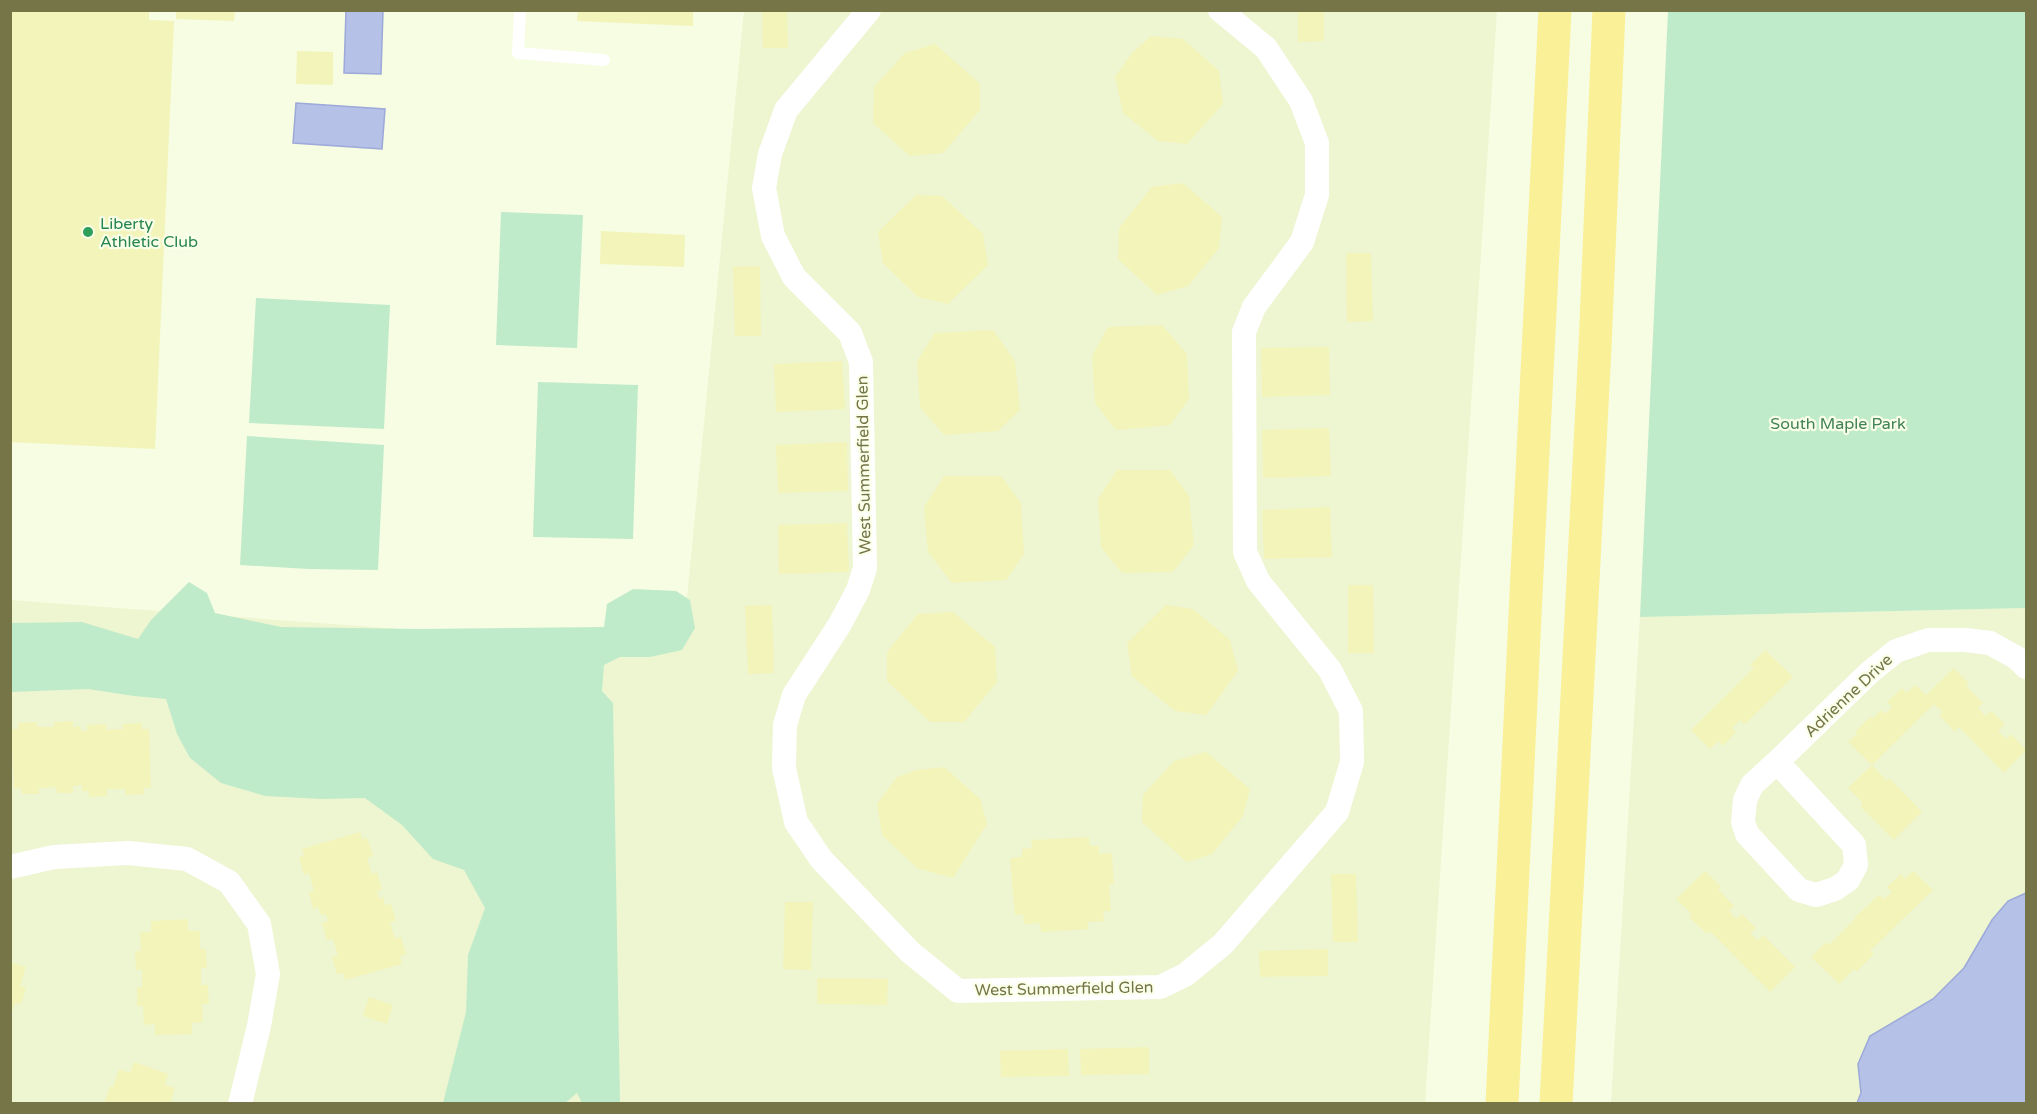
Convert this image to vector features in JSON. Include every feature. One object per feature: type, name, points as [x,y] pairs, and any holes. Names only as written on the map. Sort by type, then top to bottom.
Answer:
[{"type":"highway","points":[[1502,1104],[1555,10]]},
{"type":"highway","points":[[1556,1104],[1595,347],[1609,10]]},
{"type":"street","name":"West Summerfield Glen","points":[[869,10],[786,110],[770,154],[764,188],[773,236],[794,277],[850,333],[861,362],[866,568],[858,590],[840,624],[794,695],[785,725],[784,768],[796,822],[821,860],[910,952],[958,991],[1160,987],[1185,975],[1222,944],[1337,812],[1352,762],[1351,711],[1346,700],[1330,670],[1258,581],[1245,552],[1244,332],[1254,307],[1302,242],[1317,195],[1317,143],[1301,101],[1266,48],[1220,10]]},
{"type":"street","name":"Adrienne Drive","points":[[1777,762],[1854,845],[1856,865],[1848,880],[1835,890],[1816,895],[1799,890],[1747,834],[1743,822],[1744,800],[1752,785],[1870,672],[1896,651],[1928,640],[1965,639],[1990,643],[2017,658],[2026,667]]},
{"type":"street","points":[[10,867],[54,857],[128,853],[187,860],[229,882],[259,924],[268,974],[259,1026],[240,1104]]},
{"type":"lane","points":[[520,10],[518,52],[604,60]]},
{"type":"shaded area","points":[[744,11],[1497,11],[1425,1103],[11,1103],[10,600],[682,650]]},
{"type":"shaded area","points":[[2026,608],[2026,1103],[1611,1104],[1640,617]]},
{"type":"green space","name":"South Maple Park","points":[[1668,11],[2026,11],[2026,608],[1640,617]]},
{"type":"green space","points":[[501,212],[583,215],[577,348],[496,345]]},
{"type":"green space","points":[[256,298],[390,305],[384,429],[249,423]]},
{"type":"green space","points":[[538,382],[638,385],[633,539],[533,537]]},
{"type":"green space","points":[[247,436],[384,445],[378,570],[240,565]]},
{"type":"green space","points":[[189,582],[207,593],[215,613],[281,627],[420,629],[604,627],[607,604],[633,589],[676,591],[690,600],[695,628],[682,650],[650,657],[620,657],[604,665],[602,691],[613,703],[620,1103],[582,1103],[577,1093],[565,1103],[443,1103],[466,1012],[468,955],[485,908],[464,870],[433,859],[402,825],[365,798],[322,799],[265,796],[221,783],[190,758],[177,734],[166,699],[88,689],[11,692],[11,623],[82,622],[138,639],[151,620]]},
{"type":"water","points":[[346,11],[383,11],[381,74],[344,73]]},
{"type":"water","points":[[296,103],[385,109],[382,149],[293,143]]},
{"type":"water","points":[[2026,893],[2026,1103],[1857,1103],[1861,1093],[1858,1064],[1870,1036],[1933,999],[1964,968],[1992,920],[2008,901]]},
{"type":"building","name":"Liberty Athletic Club","points":[[10,10],[149,10],[149,20],[174,21],[155,449],[10,442]]},
{"type":"building","points":[[176,10],[235,10],[234,21],[176,19]]},
{"type":"building","points":[[578,10],[693,10],[693,26],[577,21]]},
{"type":"building","points":[[762,10],[787,10],[788,48],[763,48]]},
{"type":"building","points":[[1298,10],[1324,10],[1324,41],[1298,42]]},
{"type":"building","points":[[1151,36],[1183,39],[1219,71],[1223,104],[1187,144],[1158,141],[1123,113],[1115,77],[1132,53]]},
{"type":"building","points":[[935,44],[980,84],[980,110],[943,153],[910,156],[873,123],[874,87],[905,53]]},
{"type":"building","points":[[297,51],[333,52],[333,85],[296,84]]},
{"type":"building","points":[[1183,183],[1222,217],[1219,248],[1188,286],[1157,295],[1118,259],[1119,228],[1152,187]]},
{"type":"building","points":[[916,195],[942,196],[983,234],[988,265],[948,304],[918,297],[883,263],[878,232]]},
{"type":"building","points":[[601,231],[685,235],[684,267],[600,264]]},
{"type":"building","points":[[1346,253],[1371,253],[1373,321],[1347,322]]},
{"type":"building","points":[[760,266],[761,336],[735,336],[733,267]]},
{"type":"building","points":[[1162,325],[1187,354],[1189,399],[1170,425],[1116,430],[1095,403],[1092,356],[1108,327]]},
{"type":"building","points":[[993,330],[1015,361],[1020,410],[998,431],[944,435],[920,407],[917,361],[935,333]]},
{"type":"building","points":[[1329,347],[1330,395],[1262,397],[1261,348]]},
{"type":"building","points":[[842,361],[845,409],[776,412],[774,364]]},
{"type":"building","points":[[1329,428],[1331,476],[1263,478],[1262,430]]},
{"type":"building","points":[[847,442],[848,491],[778,493],[776,445]]},
{"type":"building","points":[[1117,470],[1170,470],[1189,496],[1194,545],[1173,572],[1122,573],[1101,547],[1098,499]]},
{"type":"building","points":[[944,476],[1001,476],[1021,503],[1024,554],[1006,580],[952,583],[928,552],[924,507]]},
{"type":"building","points":[[1330,507],[1332,557],[1264,559],[1262,510]]},
{"type":"building","points":[[847,523],[849,572],[779,574],[778,525]]},
{"type":"building","points":[[1348,585],[1373,585],[1374,653],[1348,653]]},
{"type":"building","points":[[772,605],[774,673],[748,674],[745,606]]},
{"type":"building","points":[[1166,605],[1193,609],[1230,640],[1238,671],[1206,715],[1175,711],[1132,676],[1127,643]]},
{"type":"building","points":[[953,612],[995,647],[997,682],[964,722],[930,722],[887,681],[887,652],[918,614]]},
{"type":"building","points":[[1765,650],[1793,677],[1745,724],[1740,720],[1732,728],[1736,732],[1723,746],[1718,741],[1710,749],[1691,730],[1754,668],[1750,665]]},
{"type":"building","points":[[1954,668],[1969,683],[1966,686],[1983,703],[1978,708],[1985,716],[1991,711],[2005,724],[1998,731],[2006,739],[2011,734],[2026,750],[2004,773],[1959,727],[1955,732],[1939,715],[1943,712],[1934,704],[1872,765],[1848,742],[1870,717],[1872,719],[1881,710],[1885,714],[1892,707],[1887,702],[1902,688],[1907,693],[1915,685],[1926,695]]},
{"type":"building","points":[[73,721],[73,727],[80,726],[81,731],[87,731],[87,725],[106,724],[106,730],[123,729],[122,724],[142,723],[142,729],[149,729],[151,788],[144,788],[144,794],[126,795],[125,789],[107,789],[107,796],[89,797],[89,791],[82,791],[82,785],[73,786],[73,793],[57,793],[56,787],[39,788],[39,794],[22,794],[21,788],[14,789],[11,729],[18,729],[18,723],[37,722],[37,727],[54,727],[54,722]]},
{"type":"building","points":[[1206,752],[1250,789],[1243,816],[1212,854],[1187,862],[1142,822],[1143,795],[1174,761]]},
{"type":"building","points":[[1872,765],[1887,781],[1890,779],[1922,812],[1894,840],[1860,806],[1863,803],[1848,788]]},
{"type":"building","points":[[944,767],[980,799],[987,824],[953,878],[917,868],[882,835],[877,804],[897,777],[917,770]]},
{"type":"building","points":[[360,832],[362,839],[367,838],[373,856],[367,858],[372,874],[377,872],[382,889],[377,891],[379,899],[383,897],[385,905],[391,904],[396,921],[390,922],[395,939],[401,937],[406,954],[400,956],[402,964],[345,980],[343,973],[337,974],[332,957],[338,956],[333,939],[327,940],[322,923],[328,921],[326,914],[321,915],[318,907],[313,909],[309,892],[314,891],[309,873],[304,875],[299,857],[304,856],[302,849]]},
{"type":"building","points":[[1089,837],[1090,846],[1099,846],[1099,854],[1112,853],[1114,884],[1109,885],[1111,911],[1103,911],[1104,921],[1088,922],[1088,929],[1041,932],[1040,923],[1024,924],[1023,914],[1015,915],[1010,858],[1022,857],[1022,849],[1032,848],[1031,840]]},
{"type":"building","points":[[1705,871],[1721,887],[1718,889],[1734,906],[1729,911],[1736,919],[1742,914],[1756,928],[1750,933],[1758,941],[1763,935],[1795,967],[1770,992],[1710,931],[1707,934],[1689,917],[1692,914],[1676,899]]},
{"type":"building","points":[[1913,871],[1933,890],[1870,951],[1874,954],[1857,971],[1854,969],[1839,984],[1811,957],[1826,942],[1829,945],[1879,895],[1884,899],[1892,892],[1887,887],[1901,874],[1905,879]]},
{"type":"building","points":[[1331,874],[1356,874],[1358,942],[1333,942]]},
{"type":"building","points":[[785,902],[813,902],[811,970],[783,969]]},
{"type":"building","points":[[188,919],[188,931],[200,931],[200,949],[206,949],[207,968],[201,968],[201,985],[208,985],[209,1004],[202,1004],[203,1022],[192,1023],[192,1034],[155,1035],[155,1024],[144,1025],[143,1006],[137,1006],[137,987],[142,987],[142,970],[136,970],[135,951],[141,951],[140,932],[151,932],[151,921]]},
{"type":"building","points":[[1328,949],[1328,976],[1260,977],[1259,951]]},
{"type":"building","points":[[10,962],[26,967],[20,986],[26,988],[21,1004],[15,1003],[11,1015]]},
{"type":"building","points":[[817,978],[888,979],[887,1005],[817,1004]]},
{"type":"building","points":[[369,997],[393,1005],[387,1024],[363,1016]]},
{"type":"building","points":[[1149,1047],[1149,1074],[1081,1075],[1080,1049]]},
{"type":"building","points":[[1068,1049],[1069,1076],[1001,1077],[1000,1051]]},
{"type":"building","points":[[134,1062],[168,1074],[165,1085],[175,1088],[170,1104],[104,1104],[119,1069],[130,1073]]},
{"type":"place","name":"Liberty Athletic Club","points":[[88,232]]}]
